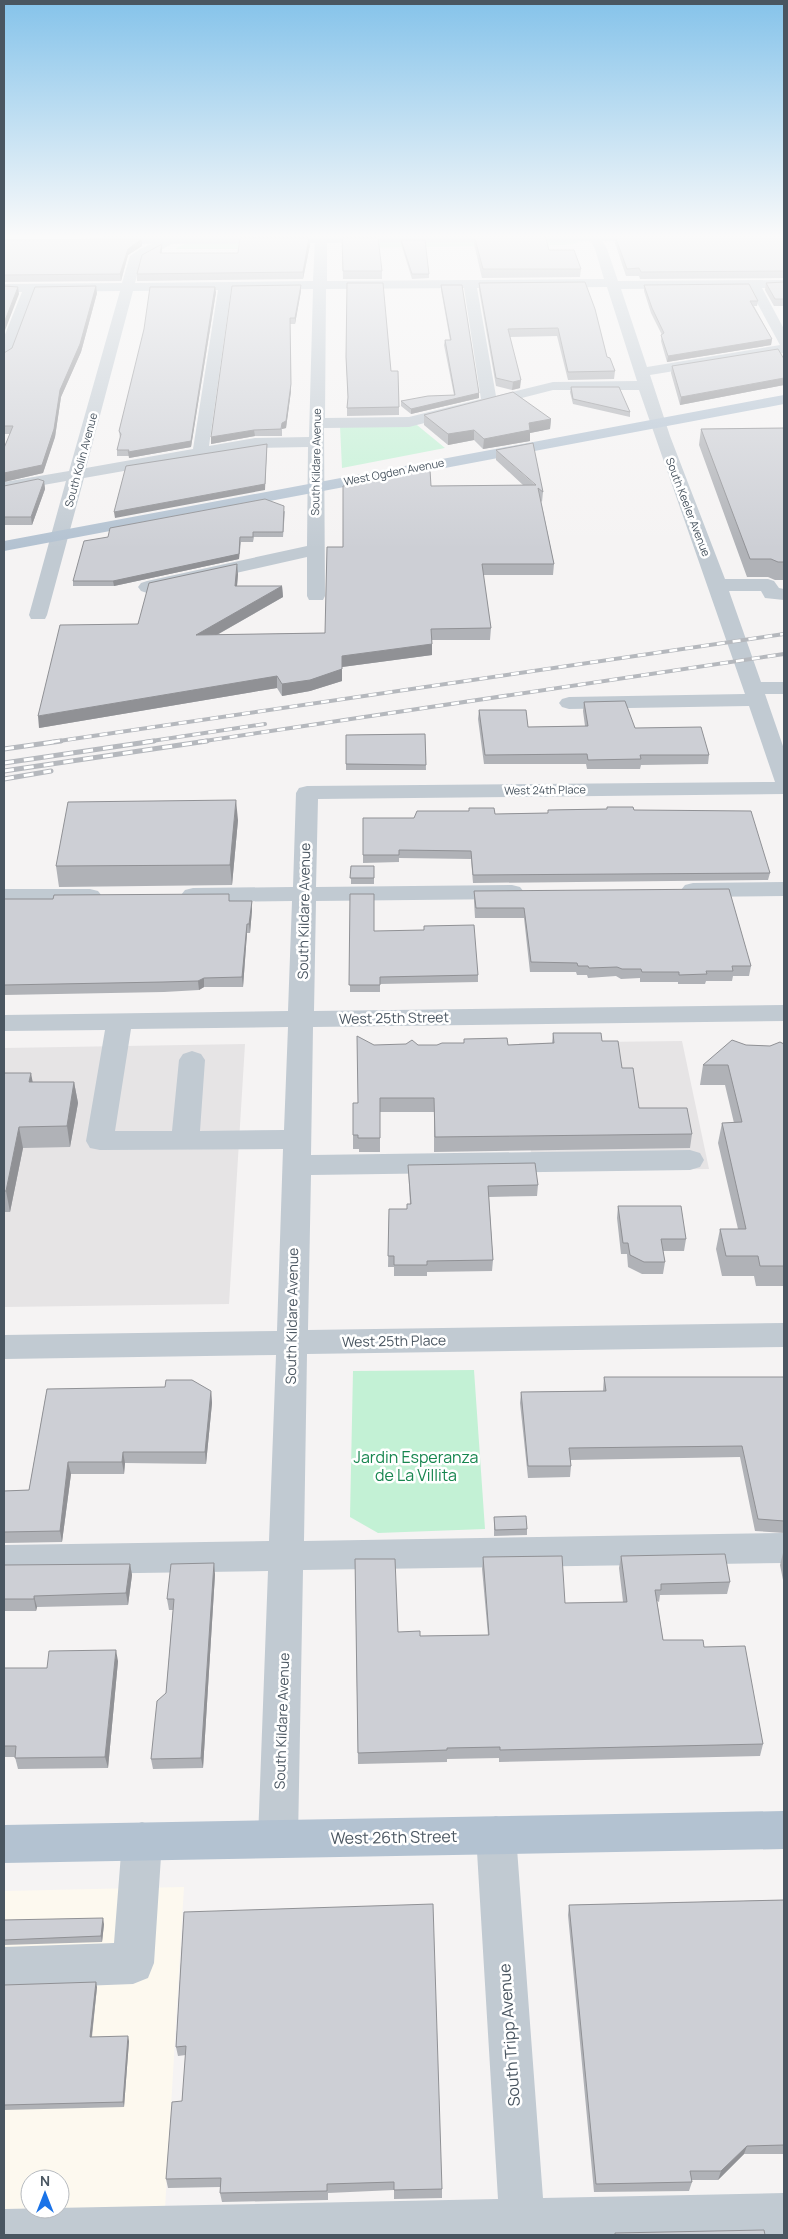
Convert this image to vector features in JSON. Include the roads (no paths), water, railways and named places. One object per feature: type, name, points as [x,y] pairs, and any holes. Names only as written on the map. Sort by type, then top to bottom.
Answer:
[{"type":"main road","name":"West Ogden Avenue","points":[[4,546],[784,399]]},
{"type":"main road","name":"West 26th Street","points":[[4,1844],[784,1830]]},
{"type":"street","points":[[4,355],[10,339]]},
{"type":"street","name":"South Kolin Avenue","points":[[38,615],[114,339]]},
{"type":"street","points":[[200,452],[217,339]]},
{"type":"street","name":"South Kildare Avenue","points":[[316,596],[314,550],[318,423],[318,339]]},
{"type":"street","points":[[479,339],[489,402]]},
{"type":"street","name":"South Keeler Avenue","points":[[631,339],[658,422],[718,585],[784,779]]},
{"type":"street","points":[[318,423],[409,422],[553,386],[644,379],[784,349]]},
{"type":"street","points":[[4,487],[255,443],[317,442]]},
{"type":"street","points":[[147,587],[314,550]]},
{"type":"street","points":[[718,585],[768,585],[772,594],[784,594]]},
{"type":"street","points":[[570,703],[754,694],[784,688]]},
{"type":"street","name":"West 24th Place","points":[[307,793],[784,788]]},
{"type":"street","name":"South Kildare Avenue","points":[[278,1839],[307,793]]},
{"type":"street","points":[[671,890],[784,890]]},
{"type":"street","points":[[172,895],[532,892]]},
{"type":"street","points":[[4,896],[112,896]]},
{"type":"street","name":"West 25th Street","points":[[4,1023],[784,1013]]},
{"type":"street","points":[[118,1021],[100,1141],[185,1140],[297,1152],[690,1160]]},
{"type":"street","points":[[185,1140],[192,1060]]},
{"type":"street","name":"West 25th Place","points":[[4,1347],[784,1335]]},
{"type":"street","points":[[4,1560],[784,1548]]},
{"type":"street","name":"South Tripp Avenue","points":[[496,1835],[522,2228]]},
{"type":"street","points":[[4,1968],[133,1963],[142,1841]]},
{"type":"street","points":[[4,2232],[132,2233],[522,2228],[784,2216]]},
{"type":"railway","points":[[52,742],[784,634]]},
{"type":"railway","points":[[198,742],[784,654]]},
{"type":"railway","points":[[145,742],[265,724]]},
{"type":"railway","points":[[4,749],[61,741]]},
{"type":"railway","points":[[4,763],[154,741]]},
{"type":"railway","points":[[4,771],[207,741]]},
{"type":"railway","points":[[4,779],[51,771]]},
{"type":"park label","name":"Jardin Esperanza de La Villita","points":[[416,1466]]}]
